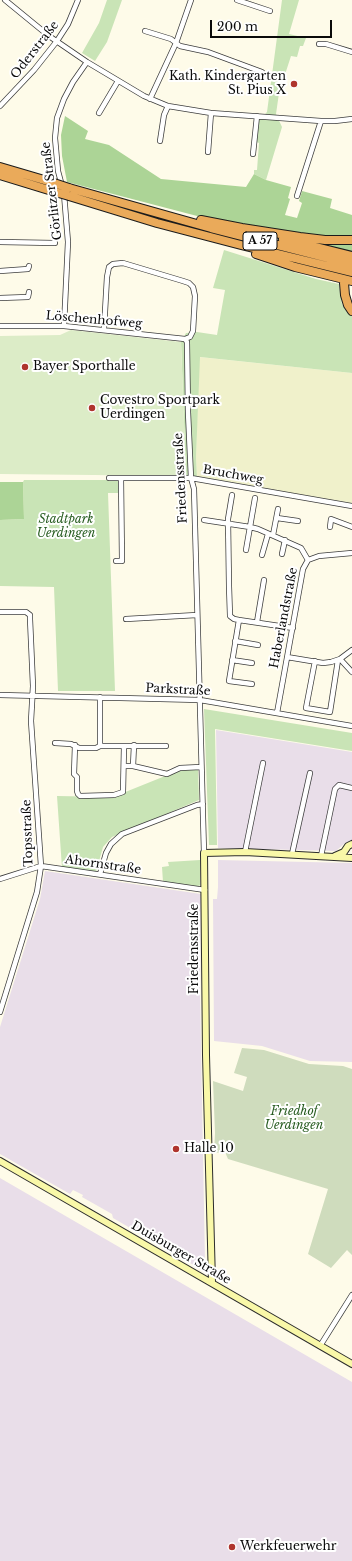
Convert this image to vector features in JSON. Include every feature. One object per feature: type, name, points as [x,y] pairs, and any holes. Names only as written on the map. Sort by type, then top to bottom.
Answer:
[{"type":"highway","name":"A 57","points":[[0,167],[51,182],[69,192],[157,223],[352,272]]},
{"type":"highway","name":"A 57","points":[[0,175],[52,191],[69,192],[168,215],[297,251],[352,264]]},
{"type":"highway","points":[[168,215],[187,217],[242,228],[352,256]]},
{"type":"highway","points":[[242,228],[325,240],[352,240]]},
{"type":"highway","points":[[216,239],[234,247],[295,267],[348,282],[345,294],[348,305],[352,311]]},
{"type":"main road","points":[[334,856],[344,852],[350,845]]},
{"type":"main road","points":[[350,845],[347,853],[351,858]]},
{"type":"main road","points":[[204,853],[245,852],[351,858]]},
{"type":"main road","name":"Friedensstraße","points":[[204,853],[206,1055],[212,1282]]},
{"type":"main road","name":"Duisburger Straße","points":[[0,1161],[352,1364]]},
{"type":"street","points":[[5,0],[56,41],[87,62],[150,99],[168,106],[211,113],[321,121],[352,119]]},
{"type":"street","name":"Oderstraße","points":[[0,106],[34,70],[56,41],[68,24],[78,0]]},
{"type":"street","points":[[150,99],[176,43],[191,0]]},
{"type":"street","points":[[237,0],[270,11]]},
{"type":"street","points":[[146,31],[172,39],[180,46],[208,52],[262,72]]},
{"type":"street","points":[[319,44],[326,44],[352,52]]},
{"type":"street","name":"Görlitzer Straße","points":[[64,326],[68,242],[65,201],[58,171],[55,138],[57,118],[64,100],[73,82],[87,62]]},
{"type":"street","points":[[99,113],[118,81]]},
{"type":"street","points":[[160,141],[164,115],[168,106]]},
{"type":"street","points":[[208,152],[211,113]]},
{"type":"street","points":[[253,154],[257,116]]},
{"type":"street","points":[[297,196],[321,121]]},
{"type":"street","points":[[0,242],[55,243]]},
{"type":"street","points":[[104,329],[108,271],[114,264],[123,264],[183,281],[189,283],[193,287],[195,296],[193,331],[190,337],[185,339]]},
{"type":"street","points":[[0,271],[28,269],[29,266]]},
{"type":"street","points":[[0,298],[28,297],[29,292]]},
{"type":"street","name":"Löschenhofweg","points":[[0,326],[64,326],[104,329],[185,339]]},
{"type":"street","name":"Friedensstraße","points":[[185,339],[187,342],[188,412],[194,489],[204,853]]},
{"type":"street","name":"Bruchweg","points":[[109,478],[192,478],[352,506]]},
{"type":"street","points":[[116,561],[122,561],[121,478]]},
{"type":"street","points":[[232,495],[228,524],[230,616],[239,620],[293,628]]},
{"type":"street","points":[[246,550],[255,498]]},
{"type":"street","points":[[262,555],[277,518],[278,509]]},
{"type":"street","points":[[277,518],[298,521]]},
{"type":"street","points":[[330,527],[331,519],[352,527]]},
{"type":"street","name":"Haberlandstraße","points":[[204,520],[250,527],[284,540],[301,548],[308,560],[303,569],[277,713]]},
{"type":"street","name":"Haberlandstraße","points":[[282,554],[284,540]]},
{"type":"street","points":[[308,560],[319,556],[352,553]]},
{"type":"street","points":[[257,622],[264,580]]},
{"type":"street","name":"Topsstraße","points":[[0,612],[21,611],[30,615],[32,696],[31,722],[41,866],[37,892],[0,1012]]},
{"type":"street","points":[[126,619],[197,615]]},
{"type":"street","points":[[239,620],[229,681],[252,684]]},
{"type":"street","points":[[236,641],[258,645]]},
{"type":"street","points":[[288,657],[331,662],[339,659],[352,650]]},
{"type":"street","points":[[314,661],[306,708],[330,712],[339,659]]},
{"type":"street","points":[[339,659],[352,672]]},
{"type":"street","points":[[232,660],[252,663]]},
{"type":"street","name":"Parkstraße","points":[[0,695],[200,700],[352,726]]},
{"type":"street","points":[[100,697],[100,746]]},
{"type":"street","points":[[55,743],[71,744],[79,748],[134,745],[166,746]]},
{"type":"street","points":[[75,745],[74,774],[77,777],[77,791],[80,796],[114,795],[123,792],[124,746]]},
{"type":"street","points":[[133,766],[134,745]]},
{"type":"street","points":[[245,852],[263,763]]},
{"type":"street","points":[[124,766],[133,766],[167,774],[180,768],[201,767]]},
{"type":"street","points":[[292,854],[310,772]]},
{"type":"street","points":[[321,856],[335,789],[339,786],[352,788]]},
{"type":"street","points":[[100,874],[106,853],[111,844],[122,834],[197,804],[203,804]]},
{"type":"street","name":"Ahornstraße","points":[[0,879],[41,866],[205,890]]},
{"type":"street","points":[[320,1346],[352,1295]]},
{"type":"shaded area","points":[[216,730],[352,752],[352,841],[345,843],[336,851],[218,848]]},
{"type":"shaded area","points":[[218,860],[352,863],[352,1062],[310,1061],[262,1046],[214,1041],[213,899],[217,899]]},
{"type":"shaded area","points":[[45,871],[201,894],[200,993],[205,1262],[197,1267],[113,1218],[112,1214],[82,1197],[83,1195],[73,1190],[70,1194],[0,1154],[0,1027],[40,899]]},
{"type":"shaded area","points":[[0,1178],[352,1382],[352,1561],[0,1561]]},
{"type":"green space","points":[[107,0],[122,0],[107,42],[95,61],[82,53],[99,23]]},
{"type":"green space","points":[[282,0],[299,0],[289,34],[306,38],[303,46],[300,46],[297,57],[291,56],[279,93],[276,114],[282,127],[266,180],[254,174],[254,170],[257,170],[259,143],[256,142],[258,121],[267,112]]},
{"type":"green space","points":[[65,116],[88,131],[85,139],[109,145],[161,179],[246,187],[254,174],[266,180],[291,187],[288,198],[290,199],[285,215],[297,218],[302,203],[299,201],[302,191],[332,199],[330,208],[352,215],[352,236],[321,236],[250,227],[201,217],[67,182],[62,156],[61,135]]},
{"type":"green space","points":[[311,241],[352,242],[352,252]]},
{"type":"green space","points":[[224,250],[316,279],[339,284],[342,304],[352,316],[352,373],[200,357],[196,457],[197,477],[186,476],[181,342],[186,333],[197,332],[217,335],[225,290],[213,288]]},
{"type":"green space","name":"Covestro Sportpark Uerdingen","points":[[71,330],[181,342],[186,476],[0,474],[0,336],[60,335]]},
{"type":"green space","points":[[199,357],[352,373],[352,504],[197,477],[196,457]]},
{"type":"green space","name":"Stadtpark Uerdingen","points":[[24,480],[119,480],[118,493],[108,493],[115,691],[58,691],[54,587],[0,586],[0,520],[24,519]]},
{"type":"green space","points":[[0,482],[23,482],[24,519],[0,520]]},
{"type":"green space","points":[[204,709],[352,733],[352,751],[215,729],[217,845],[209,845]]},
{"type":"green space","points":[[198,769],[199,800],[112,837],[103,847],[96,872],[62,868],[57,796],[113,797],[180,770]]},
{"type":"green space","points":[[200,860],[200,885],[198,887],[163,882],[162,867],[169,866],[168,862]]},
{"type":"green space","name":"Friedhof Uerdingen","points":[[242,1048],[264,1050],[309,1064],[343,1066],[352,1069],[352,1255],[347,1250],[331,1268],[308,1254],[328,1189],[228,1159],[225,1152],[214,1153],[215,1133],[213,1081],[243,1091],[247,1077],[234,1073]]},
{"type":"place","name":"Kath. Kindergarten St. Pius X","points":[[294,84]]},
{"type":"place","name":"Bayer Sporthalle","points":[[25,367]]},
{"type":"place","name":"Covestro Sportpark Uerdingen","points":[[92,408]]},
{"type":"place","name":"Halle 10","points":[[176,1149]]},
{"type":"place","name":"Werkfeuerwehr","points":[[232,1547]]}]
